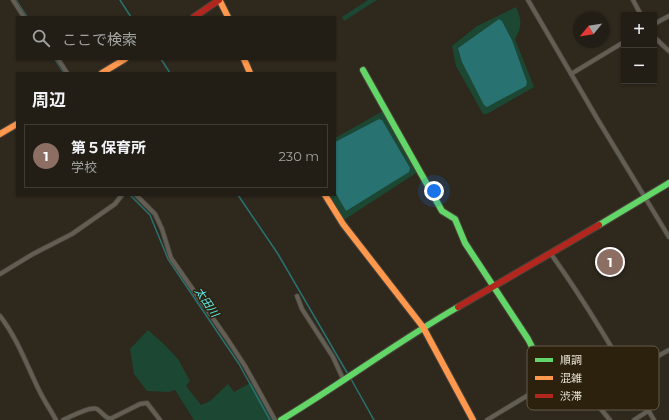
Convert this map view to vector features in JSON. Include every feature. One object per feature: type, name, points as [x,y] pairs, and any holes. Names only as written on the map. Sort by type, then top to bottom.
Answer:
[{"type":"street","points":[[13,0],[23,16]]},
{"type":"street","points":[[196,16],[220,0],[228,16]]},
{"type":"street","points":[[528,0],[669,237]]},
{"type":"street","points":[[633,0],[639,12]]},
{"type":"street","points":[[657,22],[669,16]]},
{"type":"street","points":[[657,40],[669,51]]},
{"type":"street","points":[[571,74],[621,44]]},
{"type":"street","points":[[59,60],[66,72]]},
{"type":"street","points":[[104,72],[123,60]]},
{"type":"street","points":[[244,60],[250,72]]},
{"type":"street","points":[[363,70],[442,211],[455,219],[465,243],[531,346]]},
{"type":"street","points":[[0,134],[16,125]]},
{"type":"street","points":[[281,420],[344,381],[423,327],[551,254],[669,183]]},
{"type":"street","points":[[0,274],[33,254],[72,234],[115,204],[121,196]]},
{"type":"street","points":[[137,196],[155,214],[162,229],[171,258],[237,354],[274,420]]},
{"type":"street","points":[[326,196],[343,224],[423,327],[473,420]]},
{"type":"street","points":[[551,254],[611,346]]},
{"type":"street","points":[[297,296],[302,309],[333,357],[344,381]]},
{"type":"street","points":[[0,316],[21,350],[38,388],[56,420]]},
{"type":"street","points":[[659,355],[669,350]]},
{"type":"street","points":[[486,420],[527,396]]},
{"type":"street","points":[[63,420],[91,408],[96,409],[106,418],[110,419],[140,404],[147,403],[160,420]]},
{"type":"street","points":[[602,410],[610,420]]},
{"type":"street","points":[[634,420],[648,411],[654,420]]},
{"type":"green space","points":[[368,0],[377,0],[344,21],[342,17]]},
{"type":"green space","points":[[516,7],[520,23],[519,31],[515,39],[534,87],[487,114],[483,114],[456,66],[452,46],[477,26]],"holes":[[[499,19],[502,21],[512,40],[527,82],[458,48]]]},
{"type":"green space","points":[[383,111],[418,170],[416,173],[344,220],[330,196],[336,196],[336,194],[346,211],[382,120],[379,119],[336,141],[336,137]]},
{"type":"green space","points":[[148,330],[178,359],[190,381],[186,386],[201,405],[210,401],[228,384],[234,392],[252,382],[273,420],[194,420],[175,390],[169,392],[147,391],[134,374],[130,349]]},
{"type":"water","points":[[499,19],[502,21],[512,40],[527,82],[526,86],[487,107],[484,105],[462,62],[458,48]]},
{"type":"water","points":[[379,119],[382,120],[410,168],[409,172],[346,211],[336,194],[336,141]]},
{"type":"waterway","name":"太田川","points":[[16,0],[26,16]]},
{"type":"waterway","points":[[120,0],[130,16]]},
{"type":"waterway","name":"太田川","points":[[56,60],[63,72]]},
{"type":"waterway","points":[[162,60],[169,72]]},
{"type":"waterway","name":"太田川","points":[[131,196],[150,215],[168,259],[239,364],[270,420]]},
{"type":"waterway","points":[[239,196],[278,254],[349,376]]},
{"type":"waterway","points":[[351,379],[374,420]]},
{"type":"traffic: fast","points":[[363,70],[442,211],[455,219],[465,243],[532,346]]},
{"type":"traffic: fast","points":[[599,225],[669,183]]},
{"type":"traffic: fast","points":[[281,420],[413,334],[458,307]]},
{"type":"traffic: slow","points":[[220,1],[228,16]]},
{"type":"traffic: slow","points":[[104,72],[123,60]]},
{"type":"traffic: slow","points":[[244,60],[250,72]]},
{"type":"traffic: slow","points":[[0,134],[16,125]]},
{"type":"traffic: slow","points":[[326,196],[343,224],[423,327],[473,420]]},
{"type":"traffic: jam","points":[[195,16],[219,0]]},
{"type":"traffic: jam","points":[[458,307],[599,225]]},
{"type":"place","name":"第５保育所","points":[[610,262]]}]
